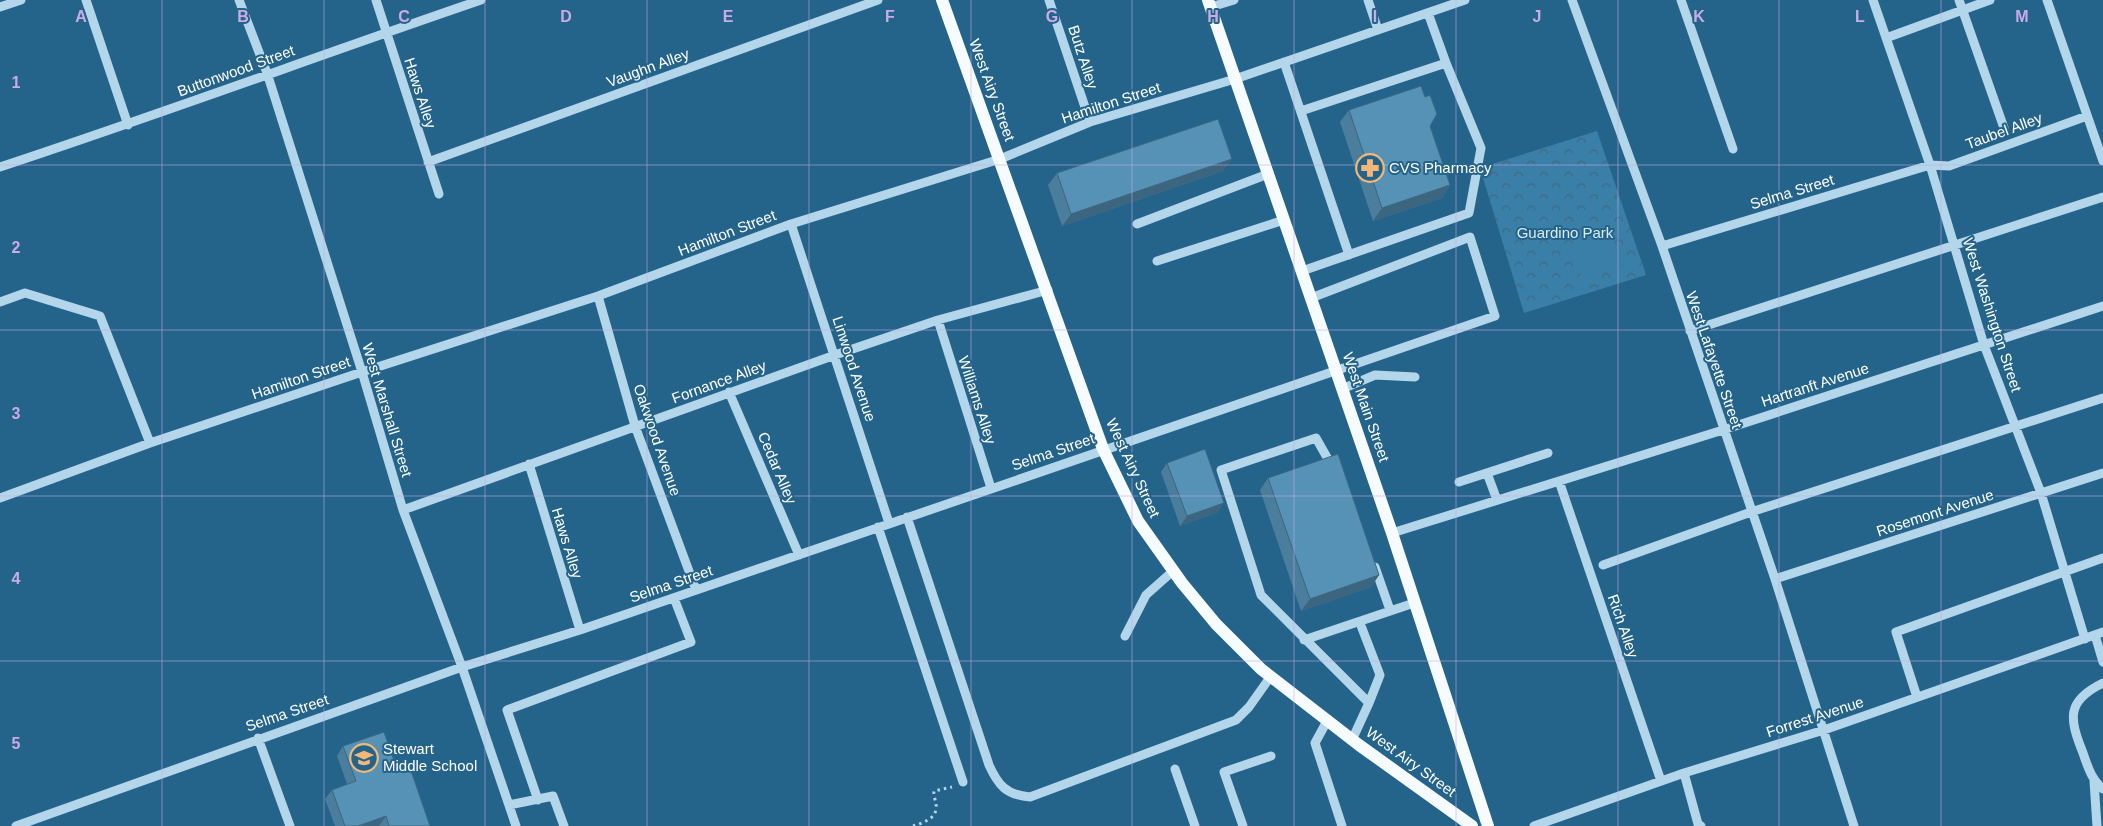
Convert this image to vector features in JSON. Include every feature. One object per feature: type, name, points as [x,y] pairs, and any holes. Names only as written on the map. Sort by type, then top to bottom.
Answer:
[{"type":"main road","name":"West Airy Street","points":[[942,0],[1048,290],[1103,449],[1138,521],[1173,571],[1216,624],[1271,676],[1352,740],[1472,826]]},
{"type":"main road","name":"West Main Street","points":[[1210,4],[1392,533],[1488,826]]},
{"type":"street","points":[[0,7],[21,0]]},
{"type":"street","points":[[86,0],[128,125]]},
{"type":"street","name":"West Marshall Street","points":[[239,0],[267,73],[362,372],[403,510],[462,666],[516,826]]},
{"type":"street","name":"Haws Alley","points":[[376,0],[438,194]]},
{"type":"street","name":"Buttonwood Street","points":[[0,167],[128,125],[267,73],[478,0]]},
{"type":"street","name":"Vaughn Alley","points":[[428,162],[878,0]]},
{"type":"street","name":"Butz Alley","points":[[1049,0],[1090,122]]},
{"type":"street","points":[[1210,4],[1234,0]]},
{"type":"street","points":[[1368,0],[1378,30]]},
{"type":"street","name":"Hamilton Street","points":[[0,498],[150,443],[598,296],[791,224],[1000,159],[1090,122],[1235,79],[1465,0]]},
{"type":"street","name":"West Lafayette Street","points":[[1572,0],[1662,246],[1775,580],[1854,826]]},
{"type":"street","points":[[1681,0],[1733,149]]},
{"type":"street","name":"West Washington Street","points":[[1873,0],[1930,165],[1984,346],[2041,493],[2086,639]]},
{"type":"street","points":[[1959,0],[2004,128]]},
{"type":"street","points":[[1886,38],[1990,0]]},
{"type":"street","points":[[2047,0],[2103,161]]},
{"type":"street","points":[[1302,271],[1469,213],[1481,148],[1446,63],[1428,12]]},
{"type":"street","points":[[1284,62],[1350,254]]},
{"type":"street","points":[[1301,111],[1446,63]]},
{"type":"street","name":"Taubel Alley","points":[[1930,165],[1949,166],[2087,116]]},
{"type":"street","name":"Selma Street","points":[[1662,246],[1930,165]]},
{"type":"street","points":[[1137,224],[1268,174]]},
{"type":"street","points":[[1690,332],[2103,197]]},
{"type":"street","points":[[1157,261],[1284,220]]},
{"type":"street","name":"Linwood Avenue","points":[[791,224],[889,523]]},
{"type":"street","name":"Selma Street","points":[[16,826],[462,666],[580,630],[1495,316],[1470,237],[1311,298]]},
{"type":"street","name":"Fornance Alley","points":[[403,510],[835,355],[938,320],[1048,290]]},
{"type":"street","points":[[0,302],[25,293],[100,316],[150,443]]},
{"type":"street","name":"Oakwood Avenue","points":[[598,296],[635,426],[696,590]]},
{"type":"street","name":"Hartranft Avenue","points":[[1392,533],[1723,430],[2103,306]]},
{"type":"street","name":"Williams Alley","points":[[938,320],[991,488]]},
{"type":"street","points":[[1342,389],[1374,375],[1415,377]]},
{"type":"street","name":"Cedar Alley","points":[[729,392],[799,555]]},
{"type":"street","points":[[1603,565],[1751,512],[2103,398]]},
{"type":"street","points":[[1340,479],[1316,438],[1221,470],[1261,595],[1369,703]]},
{"type":"street","points":[[1459,482],[1548,453]]},
{"type":"street","name":"Haws Alley","points":[[529,464],[580,630]]},
{"type":"street","points":[[1487,473],[1497,500]]},
{"type":"street","name":"Rosemont Avenue","points":[[1775,580],[2103,473]]},
{"type":"street","name":"Rich Alley","points":[[1559,480],[1661,781]]},
{"type":"street","points":[[908,517],[989,765],[997,781],[1006,791],[1017,796],[1030,797],[1236,720],[1249,707],[1271,676]]},
{"type":"street","points":[[878,527],[963,782]]},
{"type":"street","points":[[1372,557],[1390,610]]},
{"type":"street","points":[[1917,697],[1896,632],[2103,558]]},
{"type":"street","points":[[1125,636],[1146,595],[1173,571]]},
{"type":"street","points":[[538,800],[507,710],[691,642],[674,598]]},
{"type":"street","points":[[1304,640],[1360,623],[1390,610],[1414,603]]},
{"type":"street","points":[[1352,740],[1380,674],[1360,623]]},
{"type":"street","points":[[2099,634],[2103,662]]},
{"type":"street","name":"Forrest Avenue","points":[[1534,826],[1684,772],[1824,730],[2099,634]]},
{"type":"street","points":[[2097,826],[2094,781],[2073,727],[2074,709],[2081,696],[2103,683]]},
{"type":"street","points":[[1327,721],[1315,743],[1342,826]]},
{"type":"street","points":[[258,738],[290,826]]},
{"type":"street","points":[[1243,826],[1224,772],[1271,756]]},
{"type":"street","points":[[1175,769],[1195,826]]},
{"type":"street","points":[[1684,772],[1698,825]]},
{"type":"street","points":[[2094,781],[2103,789]]},
{"type":"street","points":[[509,805],[553,796],[564,826]]},
{"type":"path","points":[[913,826],[926,821],[935,814],[937,807],[934,791],[963,782]]},
{"type":"green space","name":"Guardino Park","points":[[1597,131],[1646,275],[1524,313],[1480,168]]},
{"type":"green space","points":[[1611,233],[1623,267],[1583,280],[1571,247]]},
{"type":"building","points":[[1421,86],[1425,97],[1430,95],[1437,114],[1430,126],[1450,185],[1382,208],[1349,110]]},
{"type":"building","points":[[1218,119],[1232,159],[1071,214],[1057,173]]},
{"type":"building","points":[[1205,449],[1224,503],[1187,516],[1167,463]]},
{"type":"building","points":[[1338,454],[1379,575],[1310,599],[1268,478]]},
{"type":"building","points":[[384,732],[396,766],[408,762],[430,826],[389,826],[386,816],[358,826],[345,826],[332,790],[356,781],[343,746]]},
{"type":"place","name":"CVS Pharmacy","points":[[1370,168]]},
{"type":"place","name":"Stewart Middle School","points":[[364,758]]}]
